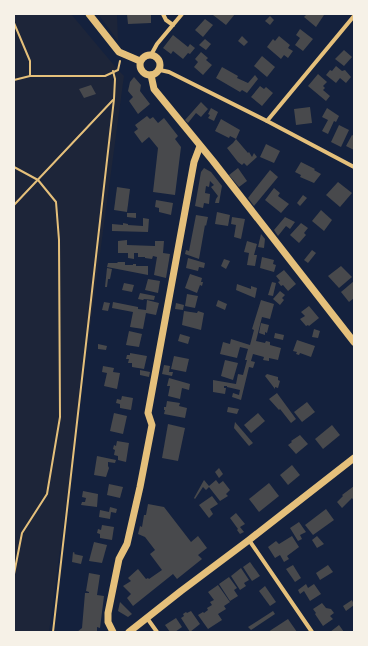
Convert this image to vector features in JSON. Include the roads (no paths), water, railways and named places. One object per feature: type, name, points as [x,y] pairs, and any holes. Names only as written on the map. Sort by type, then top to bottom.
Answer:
[{"type":"street","points":[[89,14],[119,52],[140,61]]},
{"type":"street","points":[[163,14],[166,20],[173,25]]},
{"type":"street","points":[[152,54],[160,61],[160,70],[156,74],[151,75],[142,72],[140,61],[144,56],[152,54],[157,44],[182,14]]},
{"type":"street","points":[[267,121],[354,16]]},
{"type":"street","points":[[160,70],[169,72],[354,167]]},
{"type":"street","points":[[151,75],[154,89],[213,161],[354,342]]},
{"type":"street","points":[[113,632],[108,622],[108,613],[120,559],[127,544],[140,487],[152,425],[148,412],[194,162],[200,146]]},
{"type":"street","points":[[130,632],[354,458]]},
{"type":"street","points":[[249,540],[312,632]]},
{"type":"street","points":[[147,618],[157,632]]}]
